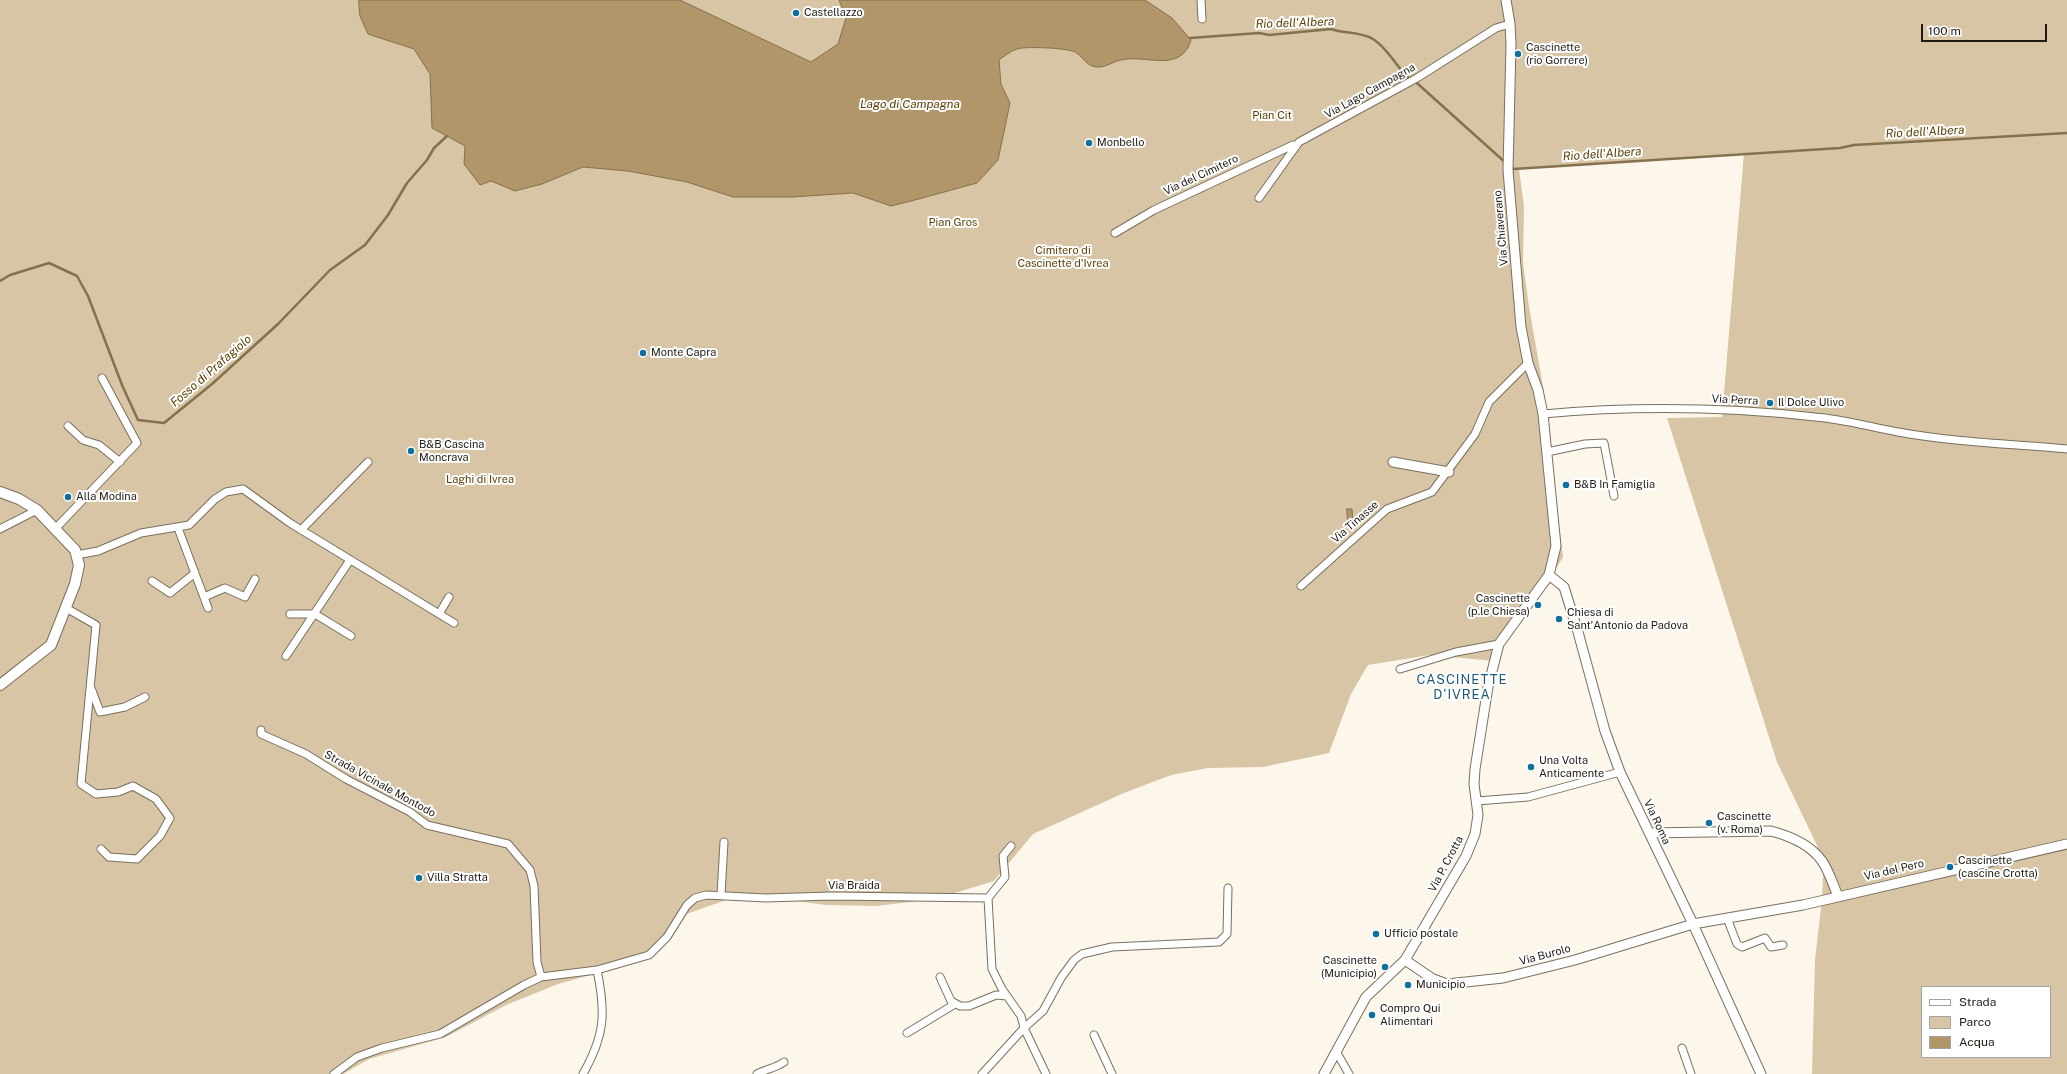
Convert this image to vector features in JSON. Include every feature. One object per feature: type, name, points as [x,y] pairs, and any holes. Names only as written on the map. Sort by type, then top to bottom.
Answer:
[{"type":"main road","points":[[0,492],[19,499],[37,510],[56,528],[75,550],[80,565],[75,584],[51,645],[0,685]]},
{"type":"street","points":[[1202,0],[1202,19]]},
{"type":"street","name":"Via Chiaverano","points":[[1506,0],[1510,24],[1508,166],[1521,327],[1528,363],[1538,390],[1543,414],[1547,452],[1556,546],[1548,575]]},
{"type":"street","name":"Via Lago Campagna","points":[[1259,198],[1298,142],[1417,78],[1496,28],[1510,24]]},
{"type":"street","name":"Via del Cimitero","points":[[1115,233],[1154,210],[1287,149],[1298,142]]},
{"type":"street","name":"Via Tinasse","points":[[1301,586],[1387,509],[1432,492],[1449,472],[1475,434],[1489,402],[1528,363]]},
{"type":"street","points":[[56,528],[137,443],[102,378]]},
{"type":"street","name":"Via Perra","points":[[1543,414],[1638,409],[1728,410],[1815,416],[1924,436],[2067,449]]},
{"type":"street","points":[[68,426],[83,440],[99,445],[120,462]]},
{"type":"street","points":[[1547,452],[1585,444],[1604,442],[1614,496]]},
{"type":"street","points":[[300,530],[368,462]]},
{"type":"street","points":[[1393,462],[1449,472]]},
{"type":"street","points":[[76,555],[98,551],[141,533],[189,525],[210,503],[226,492],[243,489],[300,530],[454,623]]},
{"type":"street","points":[[0,529],[37,510]]},
{"type":"street","points":[[178,528],[208,608]]},
{"type":"street","points":[[286,656],[350,560]]},
{"type":"street","points":[[152,581],[170,593],[195,573]]},
{"type":"street","name":"Via P. Crotta","points":[[1324,1074],[1337,1053],[1366,997],[1405,960],[1466,856],[1476,829],[1478,815],[1474,784],[1478,743],[1492,669],[1499,644],[1548,575]]},
{"type":"street","name":"Via Roma","points":[[1548,575],[1564,587],[1606,731],[1620,772],[1693,924],[1761,1074]]},
{"type":"street","points":[[204,597],[225,588],[245,597],[255,579]]},
{"type":"street","points":[[439,614],[449,597]]},
{"type":"street","points":[[66,608],[96,625],[80,784],[96,794],[118,792],[133,786],[156,798],[170,818],[160,836],[137,859],[109,857],[101,850]]},
{"type":"street","points":[[290,614],[315,614],[351,636]]},
{"type":"street","points":[[1400,669],[1456,652],[1499,644]]},
{"type":"street","points":[[90,686],[100,712],[125,707],[145,696]]},
{"type":"street","name":"Strada Vicinale Montodo","points":[[261,730],[261,734],[306,754],[346,779],[410,812],[427,825],[508,844],[530,870],[534,886],[537,962],[541,977]]},
{"type":"street","points":[[1477,802],[1528,797],[1620,772]]},
{"type":"street","points":[[1649,833],[1771,831],[1789,835],[1807,847],[1822,861],[1838,896]]},
{"type":"street","points":[[721,895],[724,842]]},
{"type":"street","name":"Via del Pero","points":[[1693,924],[1780,910],[2067,844]]},
{"type":"street","points":[[1011,846],[1003,856],[1005,876],[988,898],[992,969],[1007,996],[1021,1016],[1024,1028],[1046,1074]]},
{"type":"street","points":[[982,1074],[1024,1028],[1044,1011],[1061,978],[1074,960],[1082,954],[1090,950],[1112,947],[1219,942],[1227,934],[1228,888]]},
{"type":"street","name":"Via Braida","points":[[541,977],[597,970],[649,955],[667,937],[687,905],[695,898],[706,894],[766,898],[870,896],[988,898]]},
{"type":"street","points":[[1727,918],[1737,944],[1742,947],[1765,938],[1771,947],[1783,945]]},
{"type":"street","name":"Via Burolo","points":[[1405,960],[1433,979],[1447,984],[1483,981],[1531,972],[1693,924]]},
{"type":"street","points":[[583,1074],[598,1040],[603,1022],[603,998],[597,970]]},
{"type":"street","points":[[334,1074],[357,1057],[382,1048],[440,1034],[541,977]]},
{"type":"street","points":[[940,977],[951,1001],[960,1006],[969,1006],[996,995],[1007,996]]},
{"type":"street","points":[[907,1033],[955,1004]]},
{"type":"street","points":[[1094,1035],[1112,1074]]},
{"type":"street","points":[[1682,1048],[1691,1074]]},
{"type":"street","points":[[1337,1053],[1349,1074]]},
{"type":"street","points":[[757,1074],[764,1069],[778,1066],[784,1062]]},
{"type":"green space","name":"Laghi di Ivrea","points":[[0,0],[2067,0],[2067,1074],[1812,1074],[1815,960],[1822,899],[1824,860],[1777,762],[1667,418],[1722,417],[1744,153],[1519,169],[1524,207],[1523,263],[1529,307],[1548,415],[1551,459],[1563,557],[1532,607],[1500,645],[1494,661],[1430,655],[1368,665],[1351,694],[1329,753],[1263,767],[1208,768],[1171,775],[1124,793],[1033,834],[994,881],[935,899],[876,906],[826,905],[781,899],[735,897],[686,914],[652,954],[619,967],[558,984],[506,1005],[446,1037],[369,1059],[343,1074],[0,1074]]},
{"type":"water","name":"Lago di Campagna","points":[[359,0],[680,0],[811,62],[838,44],[846,18],[839,0],[1145,0],[1172,18],[1191,40],[1186,50],[1179,57],[1171,60],[1130,59],[1117,61],[1100,67],[1090,65],[1075,52],[1064,49],[1022,48],[1010,52],[999,60],[1001,84],[1010,103],[998,160],[977,183],[891,206],[853,193],[792,197],[733,197],[687,182],[628,171],[583,167],[542,184],[515,191],[491,181],[480,185],[464,164],[465,146],[432,128],[430,74],[414,49],[368,34],[360,16]]},
{"type":"water","points":[[1347,509],[1352,509],[1353,522],[1348,522]]},
{"type":"waterway","name":"Rio dell'Albera","points":[[1190,38],[1259,33],[1269,35],[1331,29],[1368,36],[1380,44],[1411,80],[1418,84],[1507,164]]},
{"type":"waterway","name":"Rio dell'Albera","points":[[1511,167],[1514,169],[1840,148],[1854,145],[2067,133]]},
{"type":"waterway","name":"Fosso di Prafagiolo","points":[[0,281],[10,275],[49,263],[77,276],[88,296],[122,385],[138,420],[164,423],[212,384],[278,324],[330,270],[365,245],[388,215],[407,183],[427,160],[434,148],[447,136]]},
{"type":"place","name":"Castellazzo","points":[[796,13]]},
{"type":"place","name":"Cascinette (rio Gorrere)","points":[[1518,54]]},
{"type":"place","name":"Monbello","points":[[1089,143]]},
{"type":"place","name":"Monte Capra","points":[[643,353]]},
{"type":"place","name":"Il Dolce Ulivo","points":[[1770,403]]},
{"type":"place","name":"B&B Cascina Moncrava","points":[[411,451]]},
{"type":"place","name":"B&B In Famiglia","points":[[1566,485]]},
{"type":"place","name":"Alla Modina","points":[[68,497]]},
{"type":"place","name":"Cascinette (p.le Chiesa)","points":[[1538,605]]},
{"type":"place","name":"Chiesa di Sant'Antonio da Padova","points":[[1559,619]]},
{"type":"place","name":"Una Volta Anticamente","points":[[1531,767]]},
{"type":"place","name":"Cascinette (v. Roma)","points":[[1709,823]]},
{"type":"place","name":"Cascinette (cascine Crotta)","points":[[1950,867]]},
{"type":"place","name":"Villa Stratta","points":[[419,878]]},
{"type":"place","name":"Ufficio postale","points":[[1376,934]]},
{"type":"place","name":"Cascinette (Municipio)","points":[[1385,967]]},
{"type":"place","name":"Municipio","points":[[1408,985]]},
{"type":"place","name":"Compro Qui Alimentari","points":[[1372,1015]]},
{"type":"district","name":"CASCINETTE D'IVREA","points":[[1462,688]]},
{"type":"park label","name":"Pian Cit","points":[[1272,116]]},
{"type":"park label","name":"Pian Gros","points":[[953,223]]},
{"type":"park label","name":"Cimitero di Cascinette d'Ivrea","points":[[1063,257]]}]
